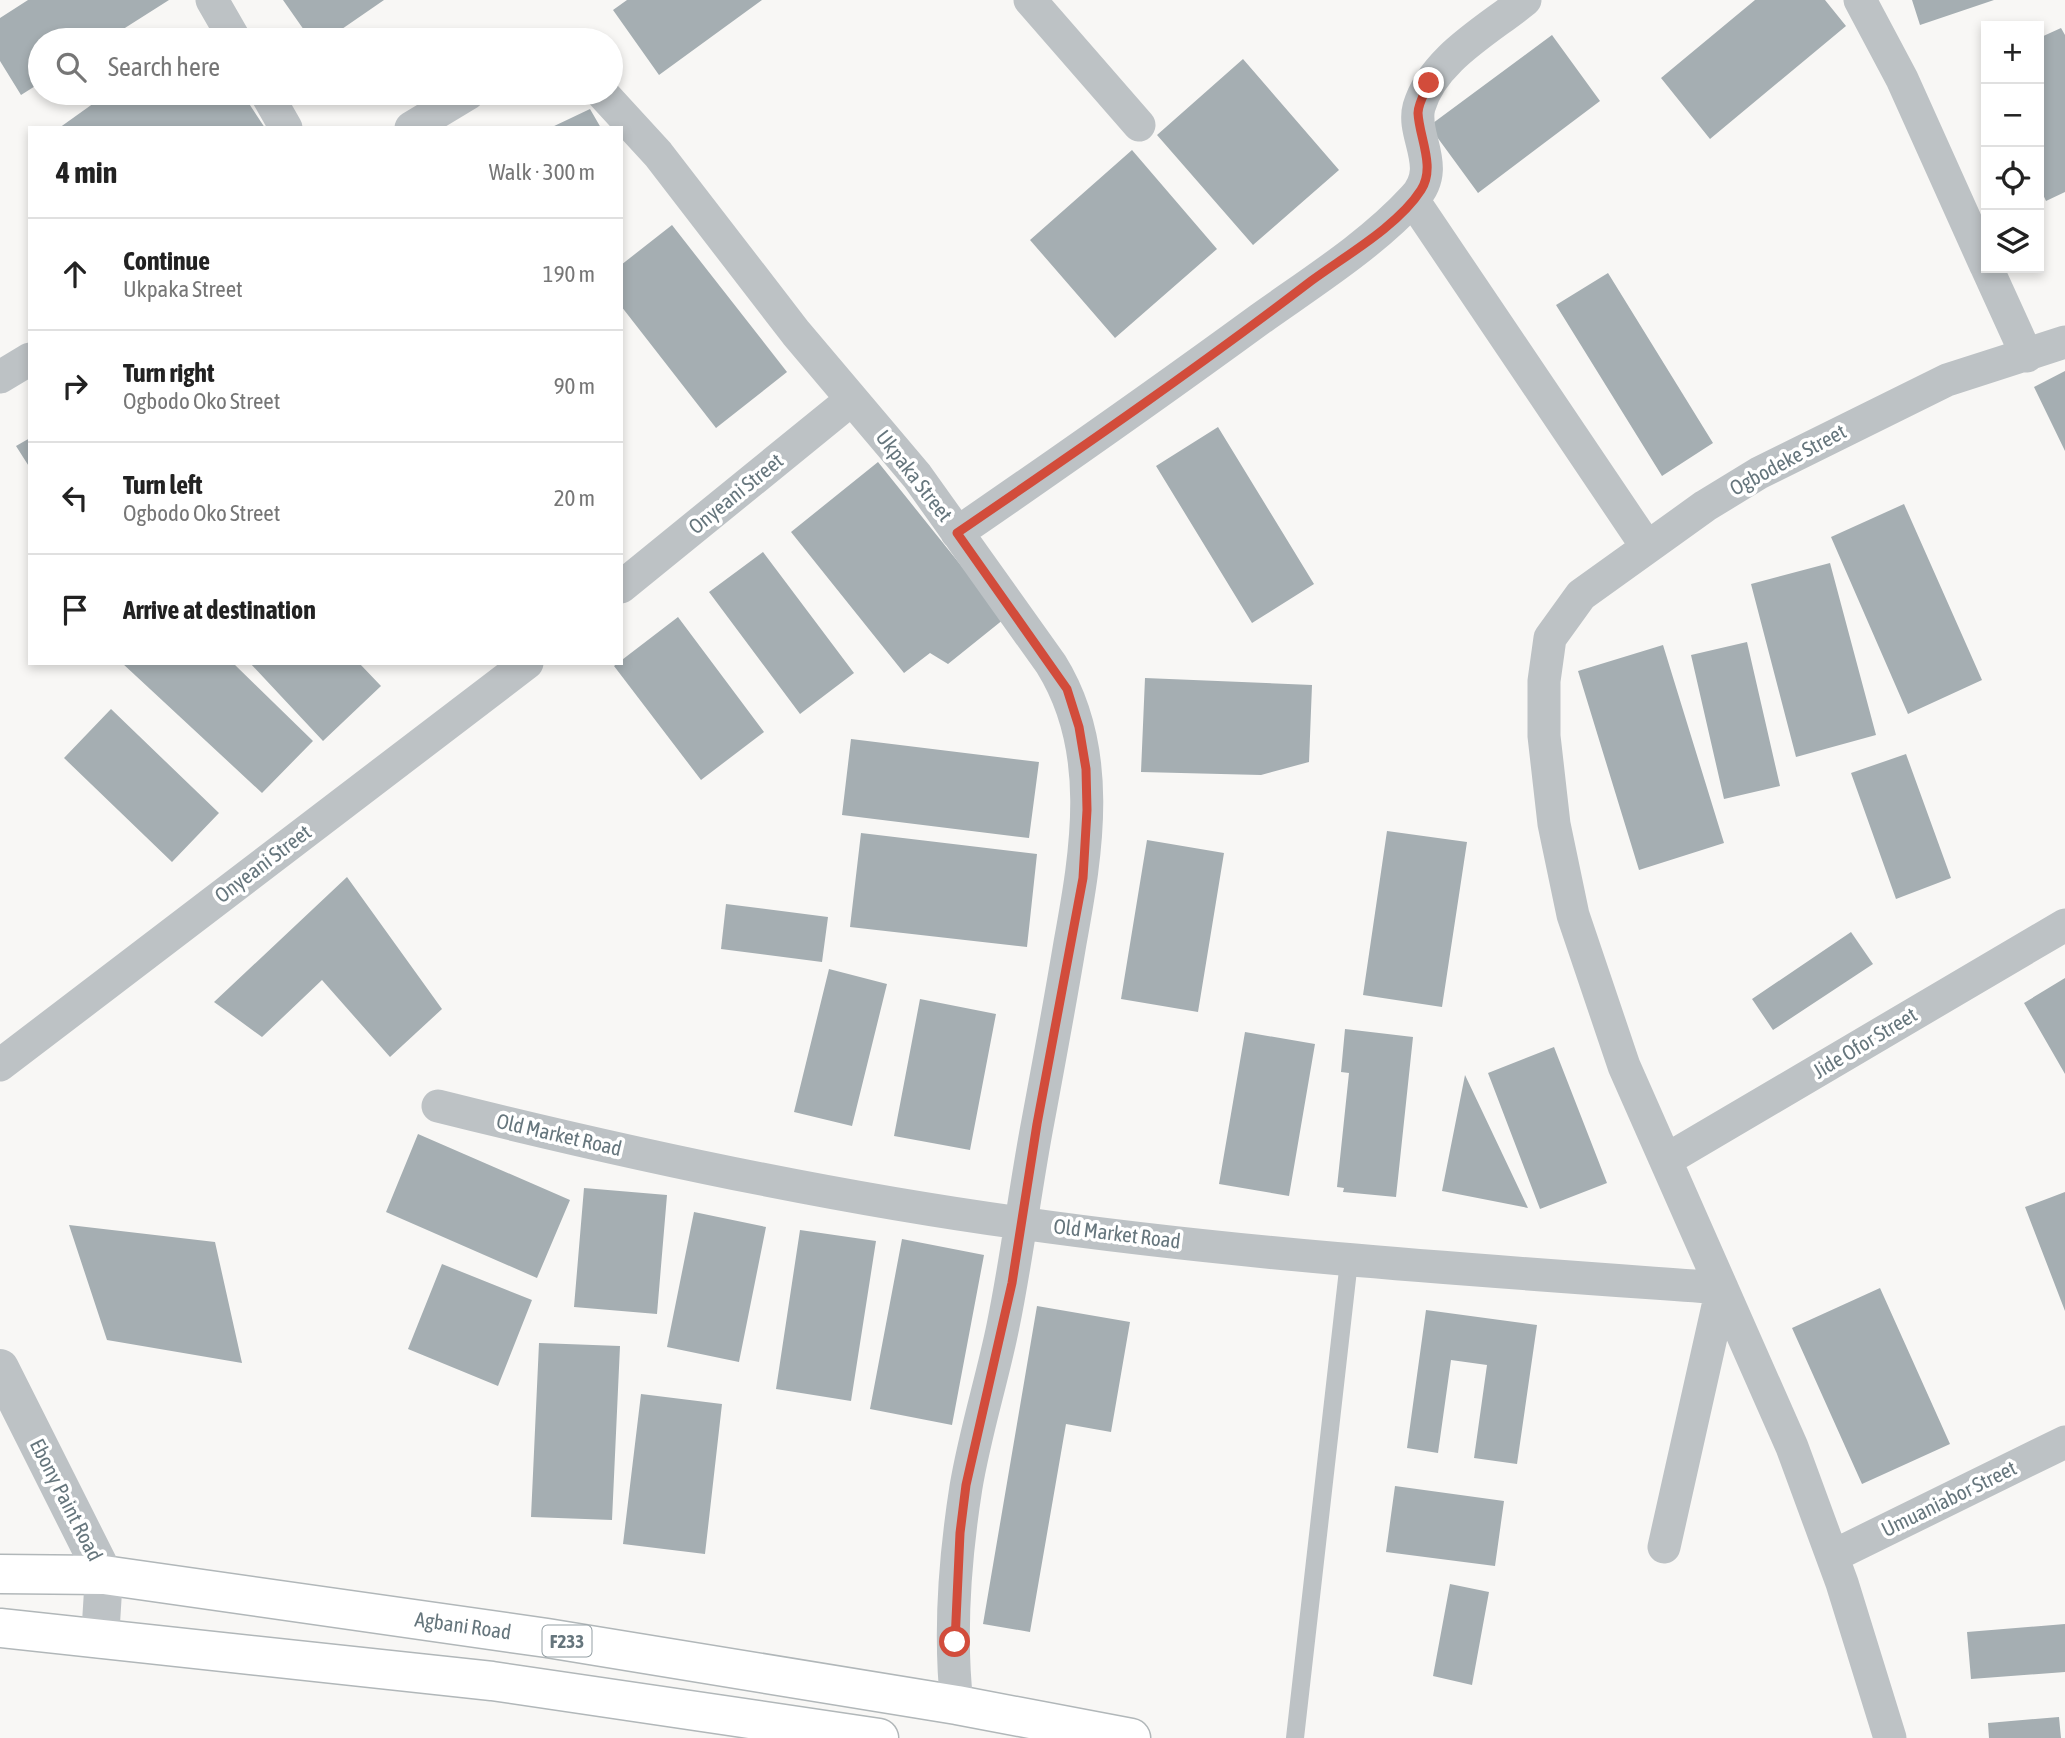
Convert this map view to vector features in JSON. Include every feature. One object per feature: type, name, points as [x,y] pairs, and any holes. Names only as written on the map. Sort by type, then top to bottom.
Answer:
[{"type":"main road","name":"Agbani Road","points":[[0,1574],[104,1575],[547,1638],[957,1704],[1131,1738]]},
{"type":"main road","name":"F233","points":[[0,1628],[492,1681],[821,1733],[879,1738]]},
{"type":"street","points":[[212,0],[228,28]]},
{"type":"street","points":[[1030,0],[1139,125]]},
{"type":"street","points":[[957,533],[1130,414],[1383,229],[1423,188],[1427,163],[1418,111],[1429,83],[1448,61],[1525,0]]},
{"type":"street","points":[[1860,0],[1902,79],[1981,254]]},
{"type":"street","points":[[273,105],[285,126]]},
{"type":"street","points":[[414,126],[449,105]]},
{"type":"street","name":"Ukpaka Street","points":[[613,105],[658,154],[851,400],[917,477],[1067,689],[1079,727],[1086,769],[1087,840],[1083,878],[1007,1308],[966,1485],[961,1521],[954,1675],[957,1704]]},
{"type":"street","points":[[1413,200],[1647,547]]},
{"type":"street","points":[[1990,273],[2027,356]]},
{"type":"street","name":"Ogbodeke Street","points":[[1666,1160],[1625,1066],[1573,915],[1554,824],[1544,736],[1545,681],[1550,638],[1581,595],[1705,506],[1816,442],[1947,380],[2065,342]]},
{"type":"street","points":[[0,377],[28,360]]},
{"type":"street","name":"Onyeani Street","points":[[623,585],[851,400]]},
{"type":"street","name":"Onyeani Street","points":[[0,1065],[524,665]]},
{"type":"street","name":"Jide Ofor Street","points":[[1666,1160],[2065,925]]},
{"type":"street","name":"Old Market Road","points":[[438,1106],[581,1142],[867,1200],[1021,1223],[1349,1261],[1722,1288]]},
{"type":"street","points":[[1666,1160],[1792,1447],[1833,1556],[1890,1738]]},
{"type":"street","points":[[1664,1547],[1722,1288]]},
{"type":"street","name":"Ebony Paint Road","points":[[0,1368],[104,1575],[100,1639]]},
{"type":"street","name":"Umuaniabor Street","points":[[1833,1556],[2065,1442]]},
{"type":"street","points":[[821,1733],[833,1685]]},
{"type":"lane","points":[[1295,1738],[1349,1261]]},
{"type":"building","points":[[28,0],[169,0],[125,28],[28,28],[28,91],[21,95],[0,61],[0,18]]},
{"type":"building","points":[[283,0],[384,0],[343,28],[303,28]]},
{"type":"building","points":[[627,0],[762,0],[659,75],[613,10]]},
{"type":"building","points":[[1755,0],[1825,0],[1846,26],[1710,139],[1661,78]]},
{"type":"building","points":[[1912,0],[1994,0],[1920,25]]},
{"type":"building","points":[[2061,28],[2065,35],[2065,192],[2046,201],[2044,197],[2044,36]]},
{"type":"building","points":[[1552,35],[1600,101],[1478,193],[1429,126]]},
{"type":"building","points":[[1243,59],[1339,170],[1253,245],[1157,135]]},
{"type":"building","points":[[91,105],[250,105],[264,126],[62,126]]},
{"type":"building","points":[[590,109],[600,126],[554,126]]},
{"type":"building","points":[[1132,150],[1217,249],[1115,338],[1030,240]]},
{"type":"building","points":[[672,225],[787,372],[716,428],[623,309],[623,263]]},
{"type":"building","points":[[1608,273],[1713,443],[1662,476],[1556,305]]},
{"type":"building","points":[[2065,371],[2065,451],[2034,387]]},
{"type":"building","points":[[1218,427],[1314,584],[1252,623],[1156,466]]},
{"type":"building","points":[[28,439],[28,465],[16,446]]},
{"type":"building","points":[[878,462],[1004,619],[948,664],[930,653],[904,673],[791,532]]},
{"type":"building","points":[[1904,504],[1982,680],[1908,714],[1831,537]]},
{"type":"building","points":[[763,552],[854,673],[800,714],[709,592]]},
{"type":"building","points":[[1830,563],[1876,735],[1796,757],[1751,584]]},
{"type":"building","points":[[678,617],[764,732],[701,780],[614,666],[623,665],[623,659]]},
{"type":"building","points":[[1747,642],[1780,786],[1724,799],[1691,655]]},
{"type":"building","points":[[1663,645],[1724,843],[1639,870],[1578,671]]},
{"type":"building","points":[[124,665],[235,665],[313,741],[262,793]]},
{"type":"building","points":[[252,665],[361,665],[381,686],[323,741]]},
{"type":"building","points":[[1145,678],[1312,685],[1309,762],[1261,775],[1141,772]]},
{"type":"building","points":[[111,709],[219,813],[172,862],[64,758]]},
{"type":"building","points":[[851,739],[1039,762],[1029,838],[842,815]]},
{"type":"building","points":[[1906,754],[1951,878],[1896,899],[1851,773]]},
{"type":"building","points":[[1387,831],[1467,842],[1442,1007],[1363,995]]},
{"type":"building","points":[[861,833],[1037,854],[1027,947],[850,927]]},
{"type":"building","points":[[1147,840],[1224,853],[1198,1012],[1121,999]]},
{"type":"building","points":[[347,877],[442,1009],[390,1057],[322,980],[262,1037],[214,1002]]},
{"type":"building","points":[[726,904],[828,917],[822,962],[721,949]]},
{"type":"building","points":[[1851,932],[1873,964],[1773,1030],[1752,999]]},
{"type":"building","points":[[829,969],[887,984],[852,1126],[794,1112]]},
{"type":"building","points":[[2065,978],[2065,1074],[2024,1003]]},
{"type":"building","points":[[920,999],[996,1014],[970,1150],[894,1136]]},
{"type":"building","points":[[1345,1029],[1413,1037],[1396,1197],[1343,1192],[1344,1188],[1337,1187],[1349,1073],[1341,1072]]},
{"type":"building","points":[[1245,1032],[1315,1044],[1289,1196],[1219,1184]]},
{"type":"building","points":[[1554,1047],[1607,1183],[1540,1209],[1488,1073]]},
{"type":"building","points":[[1465,1075],[1528,1208],[1442,1191]]},
{"type":"building","points":[[418,1134],[570,1200],[537,1278],[386,1212]]},
{"type":"building","points":[[584,1188],[667,1195],[657,1314],[574,1307]]},
{"type":"building","points":[[2065,1192],[2065,1311],[2025,1207]]},
{"type":"building","points":[[694,1212],[766,1227],[739,1362],[667,1347]]},
{"type":"building","points":[[69,1225],[215,1242],[242,1363],[107,1340]]},
{"type":"building","points":[[800,1230],[876,1241],[851,1401],[776,1389]]},
{"type":"building","points":[[902,1239],[984,1255],[952,1425],[870,1409]]},
{"type":"building","points":[[442,1264],[532,1300],[498,1386],[408,1349]]},
{"type":"building","points":[[1880,1288],[1950,1444],[1862,1484],[1792,1328]]},
{"type":"building","points":[[1037,1306],[1130,1322],[1111,1432],[1066,1424],[1030,1632],[983,1624]]},
{"type":"building","points":[[1426,1310],[1537,1325],[1517,1464],[1474,1458],[1487,1365],[1451,1360],[1438,1453],[1407,1448]]},
{"type":"building","points":[[539,1343],[620,1346],[612,1520],[531,1517]]},
{"type":"building","points":[[641,1394],[722,1404],[705,1554],[623,1544]]},
{"type":"building","points":[[1395,1486],[1504,1501],[1495,1566],[1386,1552]]},
{"type":"building","points":[[1450,1584],[1489,1592],[1472,1685],[1433,1676]]},
{"type":"building","points":[[2065,1624],[2065,1672],[1971,1679],[1967,1632]]},
{"type":"building","points":[[2059,1717],[2061,1738],[1989,1738],[1988,1723]]},
{"type":"route","points":[[955,1642],[956,1590],[966,1485],[1012,1283],[1037,1124],[1083,878],[1087,840],[1086,769],[1079,727],[1067,689],[957,533],[1130,414],[1383,229],[1423,188],[1427,163],[1418,111],[1429,83]]}]
